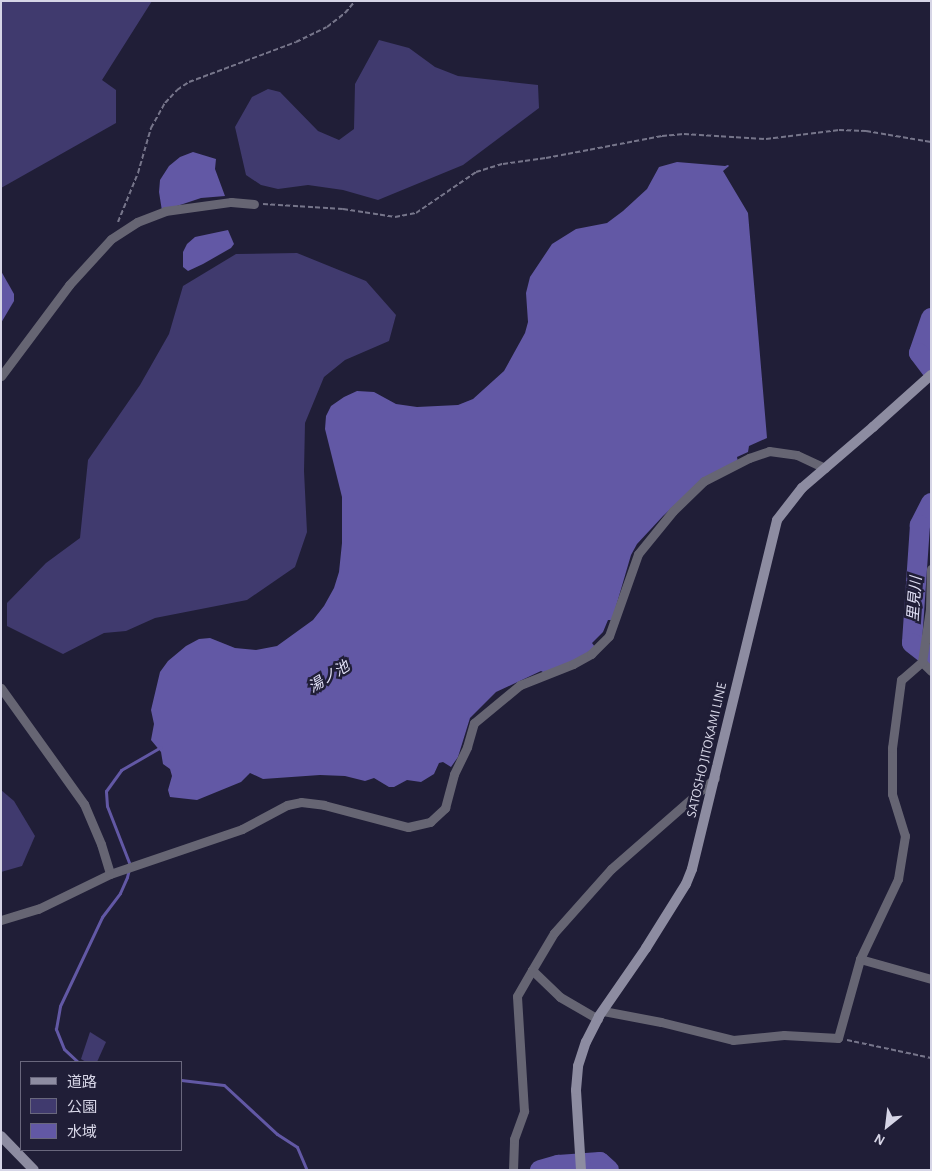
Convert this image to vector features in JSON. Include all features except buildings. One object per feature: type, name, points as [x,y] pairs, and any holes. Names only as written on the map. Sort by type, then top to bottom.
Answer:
[{"type":"main road","name":"SATOSHO JITOKAMI LINE","points":[[581,1170],[576,1090],[578,1066],[586,1042],[601,1015],[686,884],[698,849],[777,520],[802,488],[930,376]]},
{"type":"main road","points":[[1,1136],[34,1170]]},
{"type":"street","points":[[1,376],[69,285],[111,239],[137,222],[165,211],[231,202],[254,204]]},
{"type":"street","points":[[1,920],[38,909],[110,874],[242,829],[272,812],[301,802],[324,805],[408,827],[430,822],[445,808],[449,799],[454,774],[467,747],[474,723],[520,685],[573,664],[591,654],[609,636],[638,554],[673,511],[704,481],[749,458],[769,451],[797,455],[825,468]]},
{"type":"street","points":[[532,970],[560,997],[601,1015],[662,1022],[733,1040],[784,1035],[838,1038],[860,959],[898,879],[905,836],[892,794],[892,748],[900,680],[922,662],[924,638],[930,609],[931,569]]},
{"type":"street","points":[[922,662],[931,671]]},
{"type":"street","points":[[1,688],[84,804],[101,844],[110,874]]},
{"type":"street","points":[[513,1170],[514,1139],[524,1111],[517,996],[554,933],[611,869],[715,778]]},
{"type":"street","points":[[860,959],[931,979]]},
{"type":"path","points":[[118,223],[138,173],[151,128],[165,103],[177,90],[189,82],[296,42],[327,27],[345,13],[355,1]]},
{"type":"path","points":[[254,204],[343,209],[396,217],[416,213],[476,172],[503,164],[677,135],[766,139],[839,130],[866,131],[931,142]]},
{"type":"path","points":[[838,1038],[931,1058]]},
{"type":"green space","points":[[1,1],[152,1],[102,80],[116,90],[116,123],[1,188]]},
{"type":"green space","points":[[379,40],[409,48],[435,67],[458,76],[538,85],[539,108],[463,165],[378,200],[343,190],[308,185],[278,189],[261,185],[246,175],[235,127],[252,97],[268,89],[280,92],[318,131],[339,140],[354,129],[355,84]]},
{"type":"green space","points":[[297,253],[366,281],[396,315],[389,341],[345,360],[324,377],[305,423],[304,471],[307,532],[295,567],[247,600],[155,618],[126,631],[104,633],[63,654],[7,626],[7,603],[46,563],[80,538],[88,460],[140,385],[169,334],[183,286],[236,254]]},
{"type":"green space","points":[[1,790],[14,801],[35,836],[22,866],[1,872]]},
{"type":"green space","points":[[90,1032],[106,1042],[97,1061],[84,1061],[81,1059]]},
{"type":"water","points":[[193,152],[216,159],[215,169],[225,196],[201,198],[162,211],[159,192],[160,180],[169,166],[180,157]]},
{"type":"water","name":"湯ノ池","points":[[677,162],[728,165],[723,171],[748,213],[767,438],[749,446],[748,452],[737,457],[738,462],[696,485],[663,516],[637,544],[631,555],[612,620],[608,620],[603,632],[592,643],[595,647],[586,654],[547,674],[541,671],[496,692],[470,718],[458,757],[451,767],[443,762],[439,763],[434,774],[421,782],[407,780],[394,787],[389,787],[374,778],[365,781],[345,776],[320,775],[263,779],[250,773],[241,782],[197,800],[170,797],[168,790],[172,776],[170,769],[163,764],[161,752],[151,740],[154,724],[151,710],[160,672],[168,661],[186,646],[199,639],[210,638],[235,648],[256,650],[277,646],[313,620],[324,606],[334,588],[339,572],[342,543],[342,497],[325,429],[326,416],[331,406],[357,391],[374,392],[396,404],[417,407],[458,405],[473,399],[504,371],[525,333],[528,322],[526,293],[530,277],[552,244],[576,229],[607,223],[647,189],[659,167]]},
{"type":"water","points":[[228,230],[234,244],[231,248],[188,271],[183,267],[183,252],[187,244],[195,237]]},
{"type":"water","points":[[1,271],[14,294],[14,301],[1,323]]},
{"type":"waterway","name":"里見川","points":[[931,318],[919,353],[931,369]]},
{"type":"waterway","name":"里見川","points":[[931,503],[920,525],[912,643],[931,658]]},
{"type":"waterway","points":[[77,1061],[64,1049],[56,1029],[60,1006],[102,917],[120,893],[130,865],[107,806],[106,791],[121,770],[161,747]]},
{"type":"waterway","points":[[182,1080],[224,1085],[277,1134],[297,1147],[307,1170]]},
{"type":"waterway","points":[[540,1170],[558,1165],[600,1162],[609,1170]]}]
